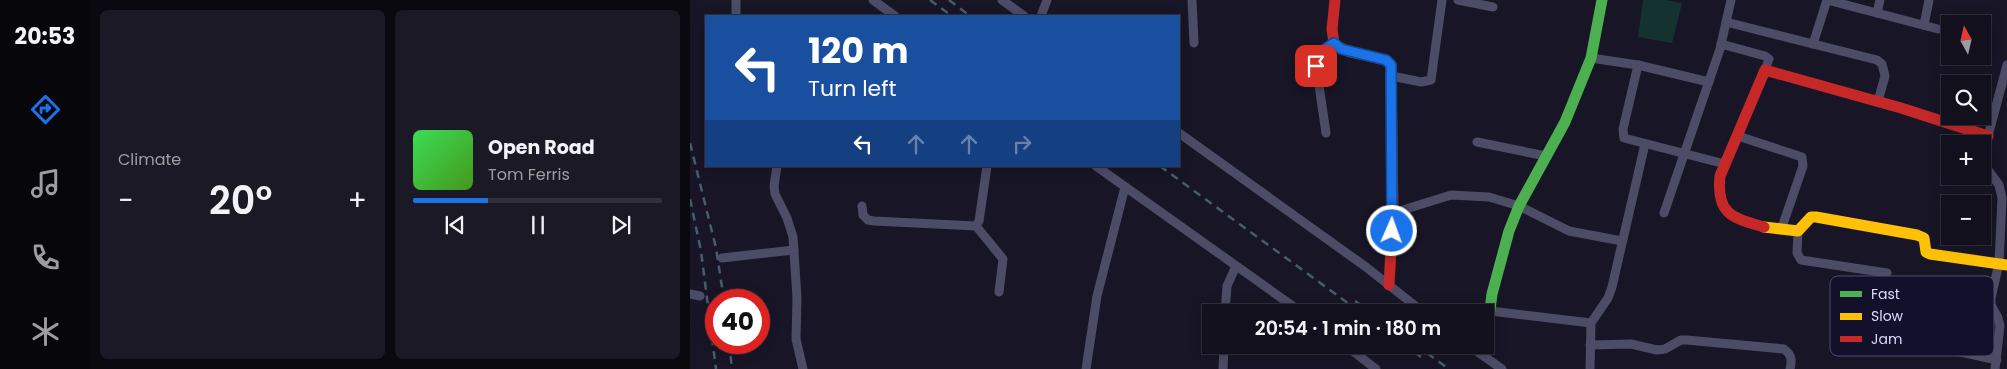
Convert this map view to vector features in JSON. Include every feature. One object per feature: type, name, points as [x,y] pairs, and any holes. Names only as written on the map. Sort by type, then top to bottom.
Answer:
[{"type":"street","points":[[736,0],[736,15]]},
{"type":"street","points":[[873,0],[894,15]]},
{"type":"street","points":[[1002,0],[1023,15]]},
{"type":"street","points":[[1041,15],[1047,0]]},
{"type":"street","points":[[1192,0],[1194,43]]},
{"type":"street","points":[[1335,0],[1332,35],[1334,43],[1341,49],[1386,60],[1391,65],[1394,213],[1389,285]]},
{"type":"street","points":[[1392,76],[1421,82],[1431,80],[1442,0]]},
{"type":"street","points":[[1458,0],[1493,7]]},
{"type":"street","points":[[1491,304],[1508,231],[1519,206],[1565,122],[1591,58],[1602,0]]},
{"type":"street","points":[[1664,213],[1721,44],[1731,0]]},
{"type":"street","points":[[1813,44],[1827,0],[1938,29]]},
{"type":"street","points":[[1877,13],[1880,0]]},
{"type":"street","points":[[1924,25],[1928,0]]},
{"type":"street","points":[[1726,22],[1877,60],[1882,64],[1885,76],[1878,101]]},
{"type":"street","points":[[1326,133],[1316,66],[1321,52],[1334,43]]},
{"type":"street","points":[[1721,44],[1765,56],[1769,59],[1720,176],[1718,193],[1722,205],[1732,214],[1744,220],[1781,230],[1798,231]]},
{"type":"street","points":[[1591,58],[1638,65],[1709,82]]},
{"type":"street","points":[[1638,65],[1623,134],[1624,138],[1628,141],[1725,164]]},
{"type":"street","points":[[1988,135],[2007,65]]},
{"type":"street","points":[[1765,70],[1878,101],[1985,135]]},
{"type":"street","points":[[1180,134],[1366,267],[1413,304]]},
{"type":"street","points":[[1738,136],[1802,157],[1803,166],[1781,230]]},
{"type":"street","points":[[1477,142],[1546,156]]},
{"type":"street","points":[[1590,369],[1592,323],[1610,292],[1645,144]]},
{"type":"street","points":[[777,167],[774,186],[775,194],[787,218],[793,236],[797,298],[796,339],[803,369]]},
{"type":"street","points":[[976,226],[979,221],[987,167]]},
{"type":"street","points":[[1097,167],[1290,304]]},
{"type":"street","points":[[1991,173],[2003,186],[2005,208],[2003,264],[1994,290]]},
{"type":"street","points":[[1086,369],[1097,296],[1125,187]]},
{"type":"street","points":[[1394,213],[1452,195],[1489,197],[1519,206],[1569,231],[1622,240]]},
{"type":"street","points":[[862,206],[863,215],[868,220],[976,226],[1003,259],[1000,292]]},
{"type":"street","points":[[1887,273],[1801,260],[1798,252],[1798,231],[1812,217],[1816,216],[1918,235],[1924,238],[1926,252],[1930,254],[2003,264]]},
{"type":"street","points":[[722,258],[794,250]]},
{"type":"street","points":[[1226,304],[1228,286],[1236,266]]},
{"type":"street","points":[[1494,311],[1592,323]]},
{"type":"street","points":[[1965,356],[1996,364],[2000,326],[1994,311]]},
{"type":"street","points":[[1590,345],[1631,344],[1657,350],[1680,340],[1687,340],[1784,349],[1789,353],[1791,360],[1790,369]]},
{"type":"street","points":[[1223,369],[1224,354]]},
{"type":"street","points":[[1357,354],[1376,369]]},
{"type":"street","points":[[1481,354],[1502,369]]},
{"type":"street","points":[[1363,359],[1363,369]]},
{"type":"green space","points":[[1643,0],[1665,0],[1682,3],[1672,43],[1638,37]]},
{"type":"railway","points":[[930,0],[951,15]]},
{"type":"railway","points":[[949,0],[969,15]]},
{"type":"railway","points":[[690,143],[716,248],[722,289]]},
{"type":"railway","points":[[1161,167],[1349,304]]},
{"type":"railway","points":[[690,199],[701,251],[716,369]]},
{"type":"railway","points":[[1355,301],[1359,304]]},
{"type":"railway","points":[[730,354],[732,369]]},
{"type":"railway","points":[[1417,354],[1421,357]]},
{"type":"railway","points":[[1428,354],[1449,369]]},
{"type":"traffic: fast","points":[[1491,304],[1509,231],[1519,206],[1565,122],[1591,58],[1602,0]]},
{"type":"traffic: slow","points":[[1764,227],[1798,231],[1811,217],[1816,217],[1917,235],[1924,238],[1926,252],[1930,254],[2007,265]]},
{"type":"traffic: jam","points":[[1335,0],[1332,29],[1334,43],[1350,52],[1386,60],[1391,65],[1393,213],[1389,285]]},
{"type":"traffic: jam","points":[[1764,227],[1735,217],[1728,212],[1723,206],[1719,188],[1720,176],[1765,70],[1901,108],[1985,135]]},
{"type":"route","points":[[1316,66],[1317,58],[1321,52],[1334,43],[1341,49],[1386,60],[1391,65],[1394,213],[1392,231]]}]
